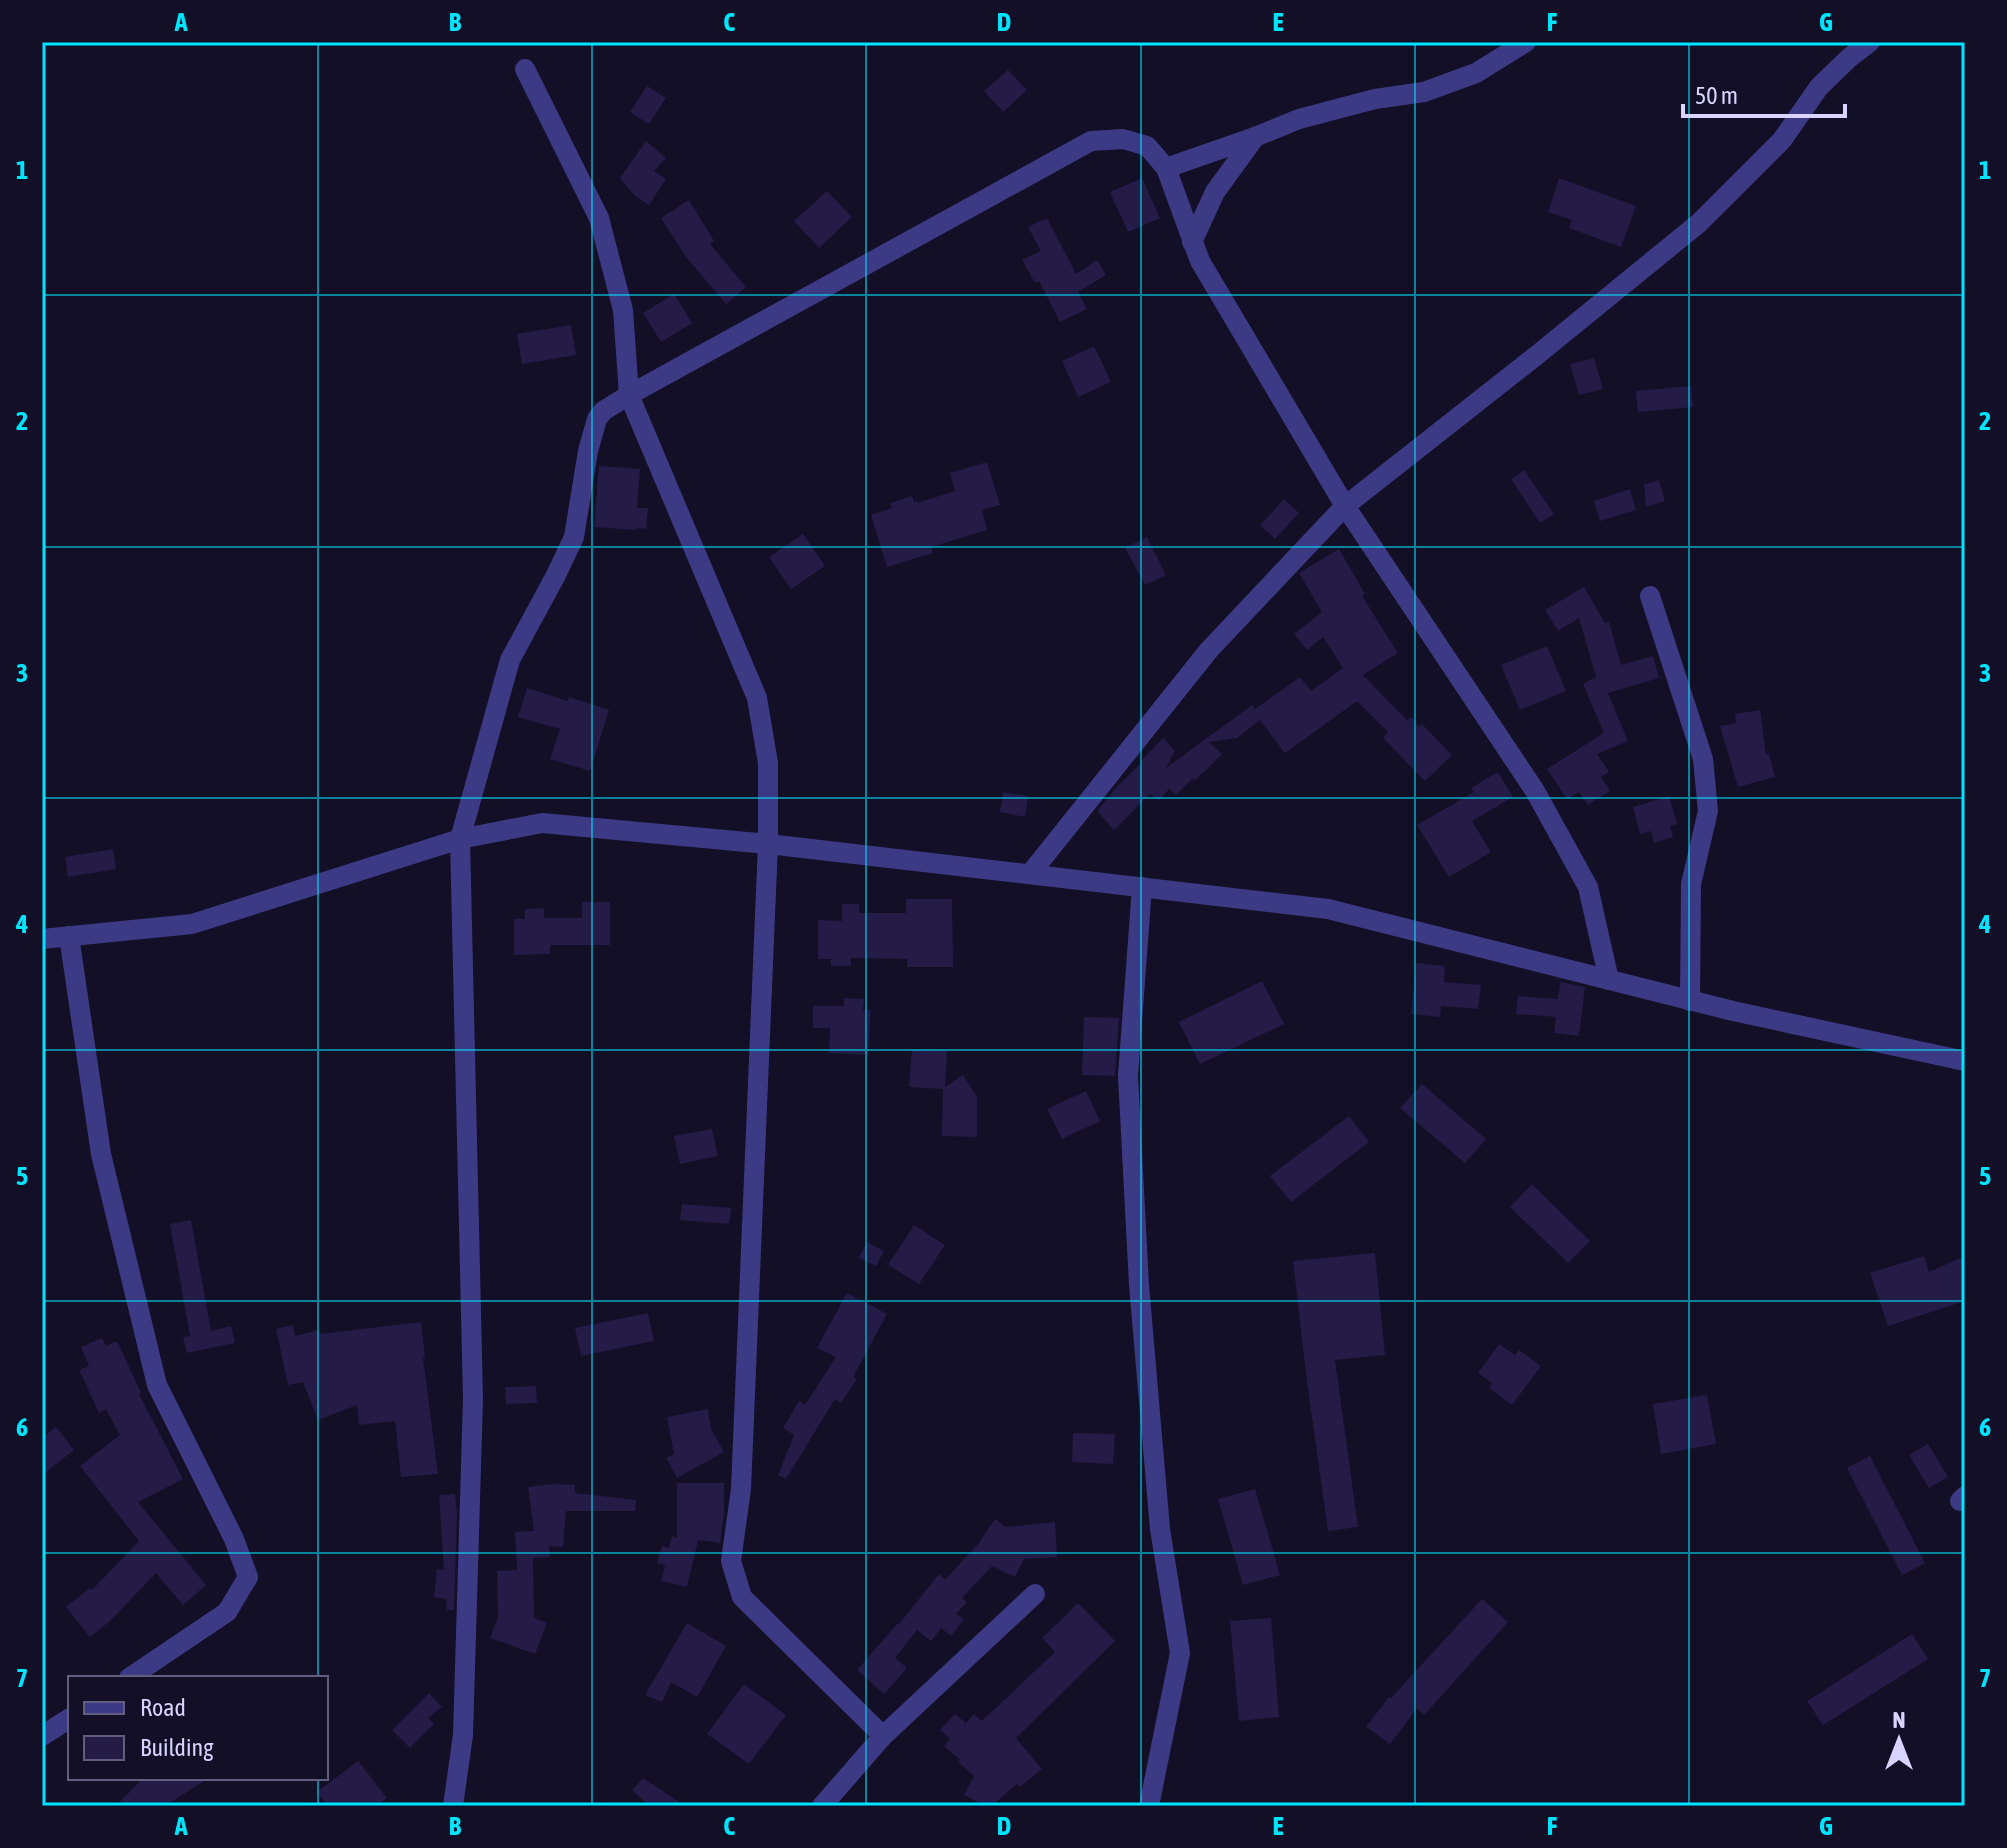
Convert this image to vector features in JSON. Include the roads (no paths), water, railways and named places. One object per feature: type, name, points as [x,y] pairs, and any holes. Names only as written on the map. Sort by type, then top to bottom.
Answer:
[{"type":"street","points":[[1166,168],[1299,119],[1375,99],[1424,92],[1476,73],[1526,42]]},
{"type":"street","points":[[1030,874],[1209,650],[1345,506],[1699,223],[1782,140],[1819,87],[1870,42]]},
{"type":"street","points":[[525,69],[599,218],[623,310],[629,395],[757,698],[768,763],[768,844],[742,1473],[731,1561],[742,1597],[883,1736]]},
{"type":"street","points":[[1192,242],[1215,192],[1255,137]]},
{"type":"street","points":[[453,1806],[463,1735],[473,1399],[460,839],[510,660],[574,537],[588,451],[597,419],[603,411],[1091,141],[1123,139],[1147,146],[1166,168],[1200,261],[1345,506],[1535,791],[1588,887],[1609,980]]},
{"type":"street","points":[[1650,596],[1703,759],[1708,811],[1691,884],[1690,1001]]},
{"type":"street","points":[[42,939],[192,924],[460,839],[542,823],[768,844],[1328,909],[1690,1001],[1965,1061]]},
{"type":"street","points":[[1142,887],[1128,1076],[1139,1285],[1160,1529],[1180,1653],[1149,1806]]},
{"type":"street","points":[[69,936],[101,1154],[157,1385],[234,1539],[248,1577],[227,1612],[132,1676]]},
{"type":"street","points":[[822,1806],[883,1736],[1035,1594]]},
{"type":"street","points":[[42,1736],[68,1719]]}]
